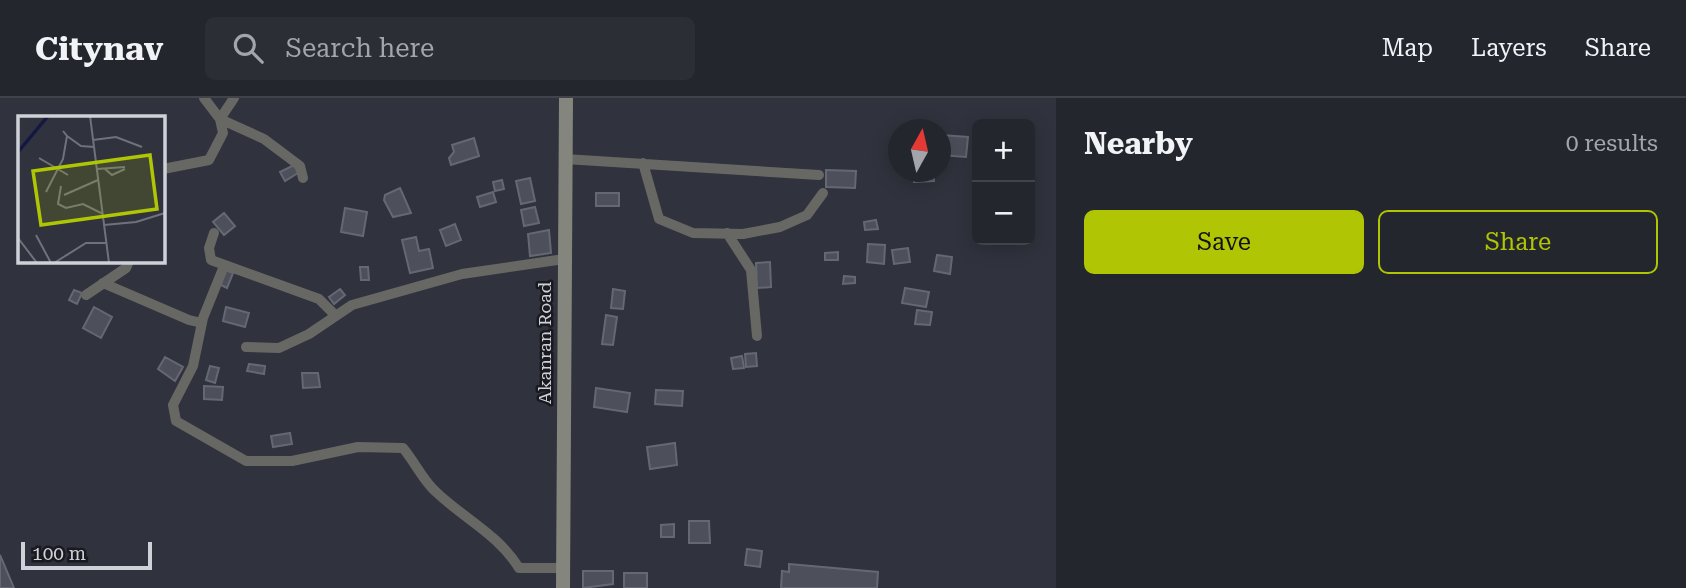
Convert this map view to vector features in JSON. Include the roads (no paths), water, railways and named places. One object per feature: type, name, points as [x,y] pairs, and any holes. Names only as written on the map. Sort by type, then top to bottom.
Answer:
[{"type":"main road","name":"Akanran Road","points":[[563,588],[566,98]]},
{"type":"street","points":[[164,169],[209,160],[223,133],[220,119],[204,98]]},
{"type":"street","points":[[220,119],[234,98]]},
{"type":"street","points":[[220,119],[236,124],[281,151],[300,166],[303,178]]},
{"type":"street","points":[[565,159],[819,175]]},
{"type":"street","points":[[643,163],[659,219],[693,233],[727,233],[780,227],[807,215],[823,193]]},
{"type":"street","points":[[214,233],[209,248],[211,260],[248,271],[319,299],[335,315]]},
{"type":"street","points":[[727,233],[751,270],[757,335]]},
{"type":"street","points":[[246,347],[279,348],[309,334],[352,305],[462,274],[564,259]]},
{"type":"street","points":[[86,295],[126,268],[129,262]]},
{"type":"street","points":[[224,266],[215,283],[202,323],[193,366],[173,405],[176,421],[246,461],[292,461],[358,447],[403,448],[434,490],[511,554],[519,568],[563,568]]},
{"type":"street","points":[[103,283],[202,323]]}]
